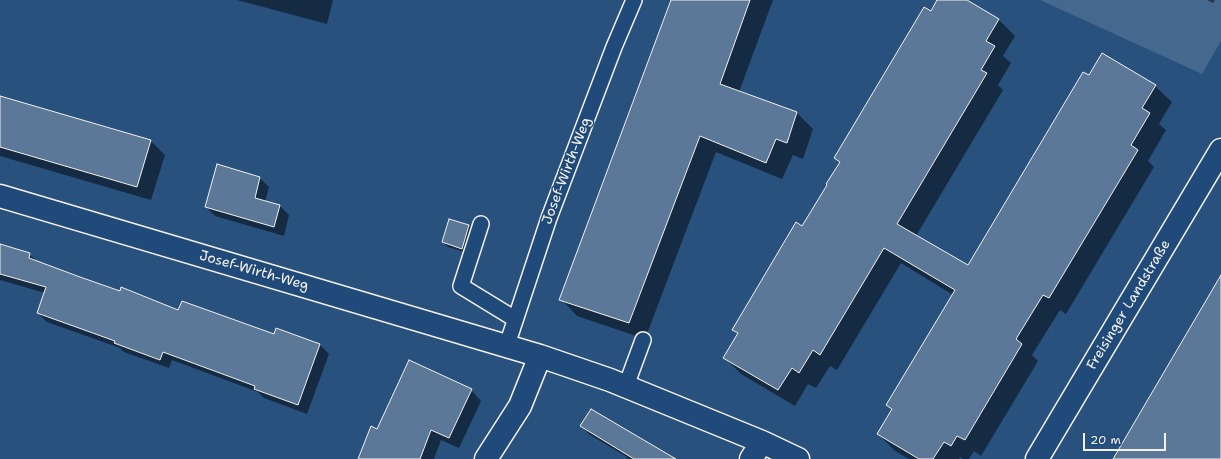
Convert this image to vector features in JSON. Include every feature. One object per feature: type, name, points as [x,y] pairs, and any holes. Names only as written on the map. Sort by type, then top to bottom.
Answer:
[{"type":"street","name":"Freisinger Landstraße","points":[[1037,459],[1221,150]]},
{"type":"street","name":"Josef-Wirth-Weg","points":[[0,196],[507,345],[626,386],[757,451],[798,459]]},
{"type":"street","points":[[486,459],[520,406],[540,356]]},
{"type":"lane","name":"Josef-Wirth-Weg","points":[[507,345],[549,218],[611,54],[634,0]]},
{"type":"lane","points":[[480,224],[461,286],[515,319]]},
{"type":"lane","points":[[626,386],[643,340]]},
{"type":"shaded area","points":[[1040,0],[1221,0],[1221,41],[1202,74]]},
{"type":"building","points":[[671,0],[750,0],[720,84],[797,112],[787,143],[776,139],[766,163],[700,136],[629,323],[559,300]]},
{"type":"building","points":[[937,0],[967,0],[999,19],[986,41],[995,46],[981,70],[987,73],[897,224],[968,265],[1083,72],[1089,75],[1102,53],[1156,85],[1142,108],[1150,113],[1131,145],[1138,150],[1049,298],[1043,295],[1016,339],[1022,344],[965,440],[957,436],[951,446],[944,442],[933,459],[919,459],[877,434],[892,409],[886,405],[955,290],[884,248],[820,355],[813,350],[799,373],[792,368],[778,390],[723,358],[738,333],[732,330],[796,222],[802,226],[827,185],[826,184],[840,162],[834,158],[924,7],[931,11]]},
{"type":"building","points":[[0,96],[151,140],[137,187],[0,147]]},
{"type":"building","points":[[217,164],[260,177],[255,198],[280,205],[274,227],[205,207]]},
{"type":"building","points":[[449,219],[469,225],[462,249],[442,242]]},
{"type":"building","points":[[0,244],[30,253],[29,258],[80,277],[120,291],[121,287],[178,310],[182,301],[274,334],[276,328],[320,344],[298,405],[254,389],[255,386],[163,352],[160,360],[114,343],[115,341],[37,313],[46,287],[0,274]]},
{"type":"building","points":[[1221,275],[1221,459],[1113,459]]},
{"type":"building","points":[[409,360],[472,389],[449,438],[431,430],[420,459],[358,459],[371,426],[377,429]]},
{"type":"building","points":[[591,409],[676,459],[634,459],[580,426]]}]
